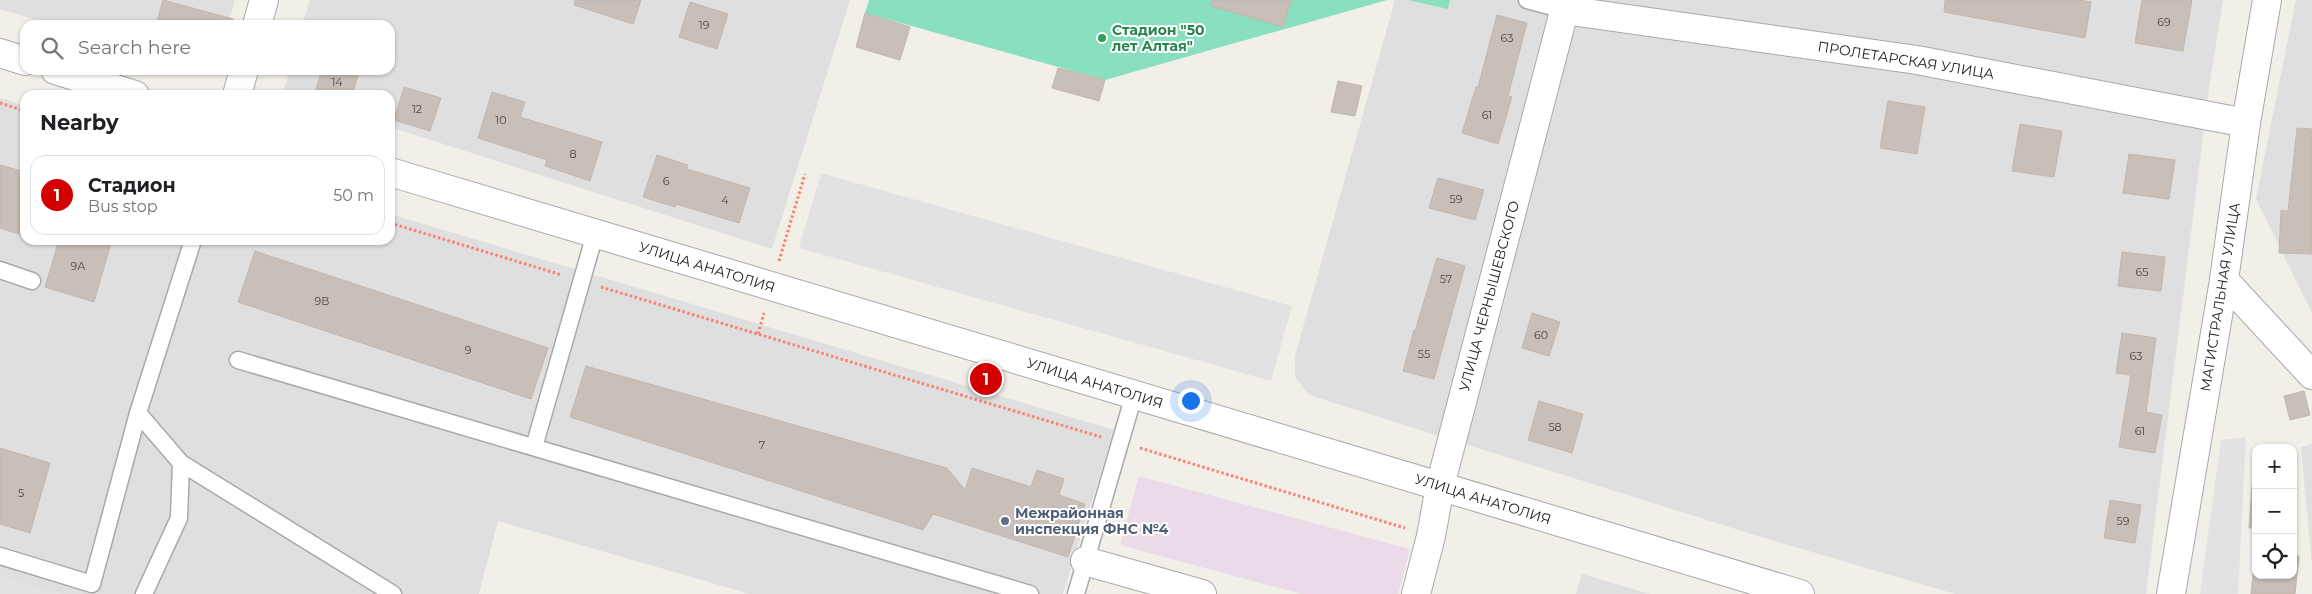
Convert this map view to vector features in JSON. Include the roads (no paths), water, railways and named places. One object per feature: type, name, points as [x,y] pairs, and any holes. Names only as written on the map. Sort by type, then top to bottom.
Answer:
[{"type":"street","points":[[258,20],[264,0]]},
{"type":"street","name":"МАГИСТРАЛЬНАЯ УЛИЦА","points":[[2171,594],[2224,280],[2246,123],[2267,0]]},
{"type":"street","name":"ПРОЛЕТАРСКАЯ УЛИЦА","points":[[1565,5],[1917,60],[2246,123]]},
{"type":"street","name":"УЛИЦА ЧЕРНЫШЕВСКОГО","points":[[1416,594],[1431,536],[1440,486],[1565,5]]},
{"type":"street","points":[[0,53],[20,59]]},
{"type":"street","points":[[71,75],[120,90]]},
{"type":"street","points":[[238,90],[243,75]]},
{"type":"street","name":"УЛИЦА АНАТОЛИЯ","points":[[395,174],[1800,594]]},
{"type":"street","points":[[2224,280],[2312,375]]},
{"type":"street","points":[[1086,561],[1202,594]]},
{"type":"lane","points":[[1527,0],[1565,5]]},
{"type":"lane","points":[[534,447],[595,234]]},
{"type":"lane","points":[[0,556],[92,584],[138,413],[191,245]]},
{"type":"lane","points":[[0,270],[32,280]]},
{"type":"lane","points":[[238,360],[1030,594]]},
{"type":"lane","points":[[1076,594],[1134,395]]},
{"type":"lane","points":[[138,413],[181,463],[393,594]]},
{"type":"lane","points":[[144,594],[179,518],[181,463]]},
{"type":"place","name":"Стадион \"50 лет Алтая\"","points":[[1102,38]]},
{"type":"place","name":"Стадион","points":[[986,379]]},
{"type":"place","name":"Межрайонная инспекция ФНС №4","points":[[1005,521]]}]
